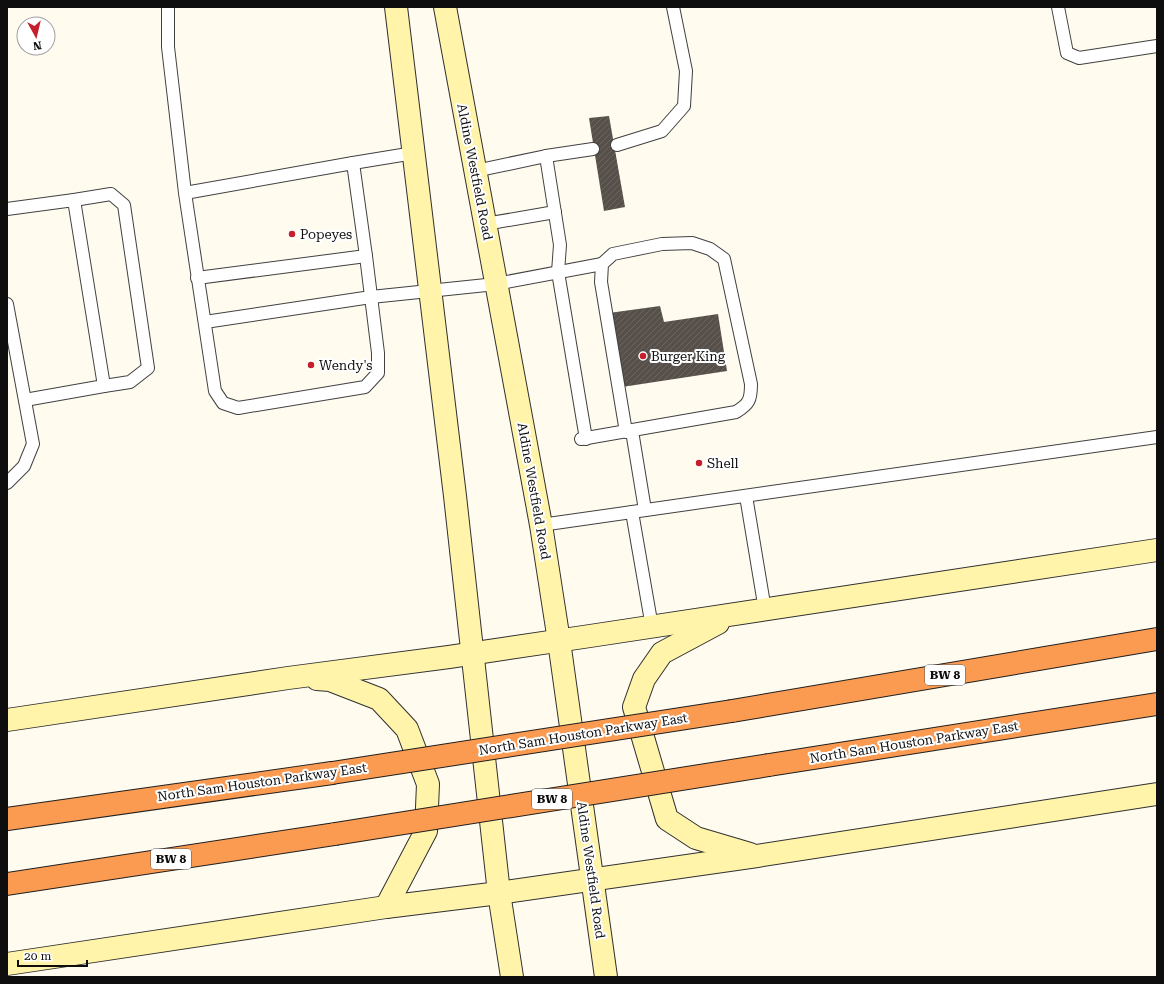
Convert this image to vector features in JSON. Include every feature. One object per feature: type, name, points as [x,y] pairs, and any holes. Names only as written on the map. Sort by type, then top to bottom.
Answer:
[{"type":"highway","name":"North Sam Houston Parkway East","points":[[7,820],[332,773],[732,711],[1157,639]]},
{"type":"highway","name":"North Sam Houston Parkway East","points":[[7,884],[335,834],[1157,704]]},
{"type":"main road","points":[[396,7],[458,523],[471,654],[499,893],[512,977]]},
{"type":"main road","name":"Aldine Westfield Road","points":[[445,7],[541,525],[559,641],[606,977]]},
{"type":"main road","points":[[7,720],[288,678],[559,641],[1157,550]]},
{"type":"main road","points":[[732,615],[662,653],[644,679],[634,707],[667,819],[696,838],[757,856]]},
{"type":"main road","points":[[288,678],[330,680],[379,700],[407,729],[428,784],[426,831],[386,907]]},
{"type":"main road","points":[[7,964],[386,907],[499,893],[757,856],[1157,794]]},
{"type":"lane","points":[[168,7],[168,47],[185,193],[215,391],[222,403],[238,408],[365,387],[378,373],[378,353],[353,163]]},
{"type":"lane","points":[[617,144],[662,131],[684,106],[686,71],[673,7]]},
{"type":"lane","points":[[1058,7],[1067,53],[1079,58],[1157,46]]},
{"type":"lane","points":[[475,171],[546,156],[593,149]]},
{"type":"lane","points":[[185,193],[414,153]]},
{"type":"lane","points":[[205,322],[371,297],[496,284],[558,272],[602,264],[613,254],[662,244],[692,243],[710,249],[724,259],[751,384],[751,396],[746,406],[736,412],[584,439],[558,272],[560,245],[546,156]]},
{"type":"lane","points":[[7,209],[111,194],[124,205],[148,368],[130,382],[25,400]]},
{"type":"lane","points":[[74,200],[104,386]]},
{"type":"lane","points":[[485,224],[555,212]]},
{"type":"lane","points":[[197,278],[366,256]]},
{"type":"lane","points":[[602,264],[601,282],[629,432],[646,510]]},
{"type":"lane","points":[[7,304],[33,444],[24,466],[7,483]]},
{"type":"lane","points":[[541,525],[1157,436]]},
{"type":"lane","points":[[746,496],[765,610]]},
{"type":"lane","points":[[632,512],[652,627]]},
{"type":"building","points":[[609,116],[625,207],[604,211],[589,118]]},
{"type":"building","points":[[660,306],[664,322],[718,314],[727,371],[622,387],[609,313]]},
{"type":"place","name":"Popeyes","points":[[292,234]]},
{"type":"place","name":"Burger King","points":[[643,356]]},
{"type":"place","name":"Wendy's","points":[[311,365]]},
{"type":"place","name":"Shell","points":[[699,463]]}]
